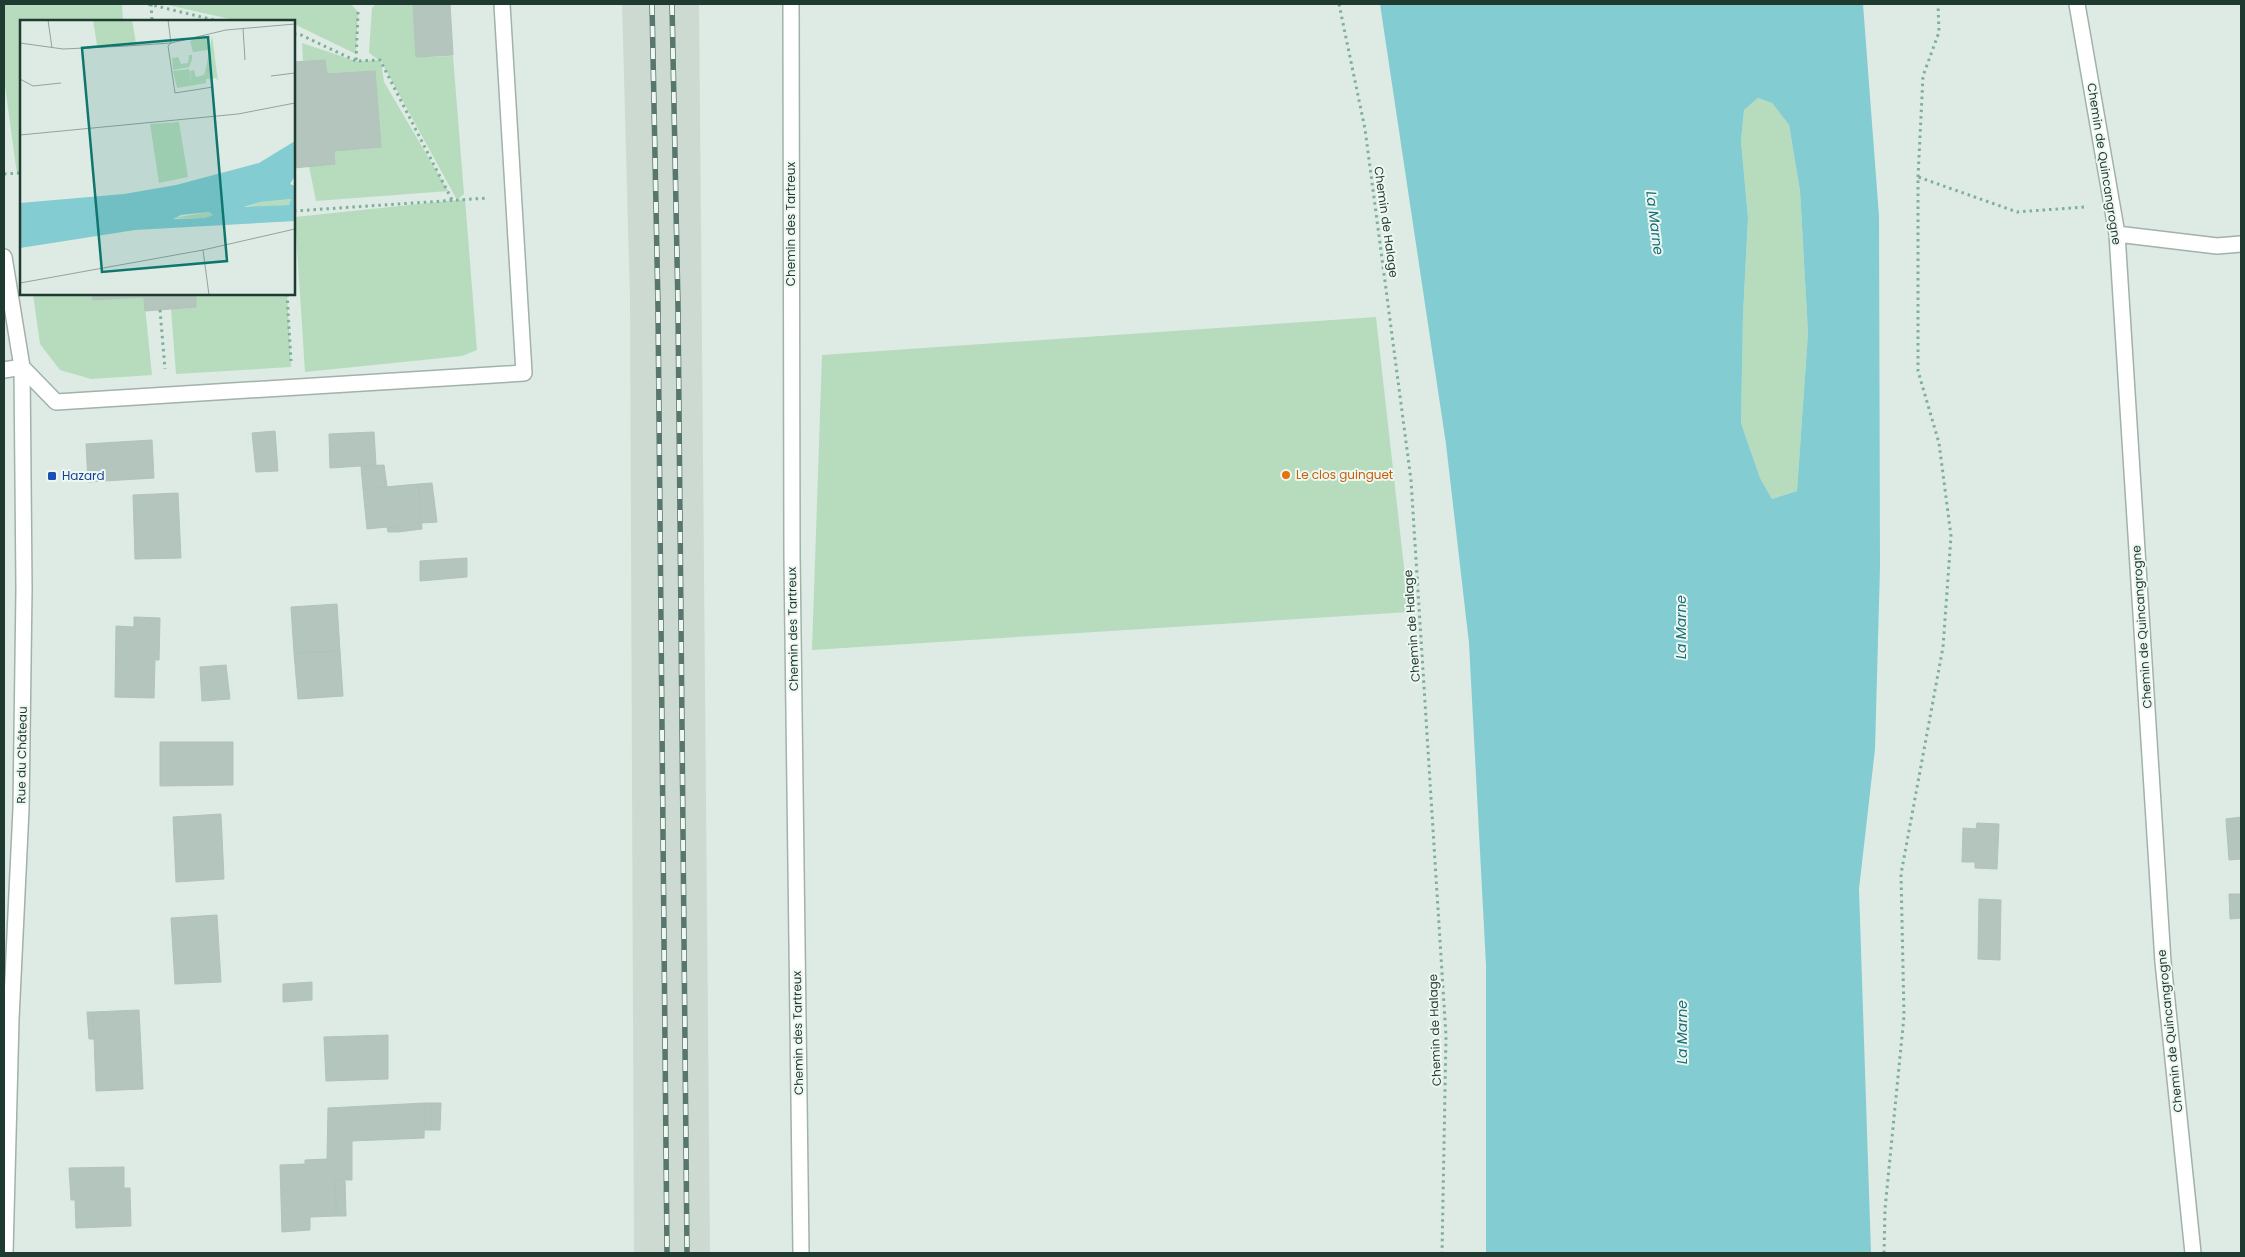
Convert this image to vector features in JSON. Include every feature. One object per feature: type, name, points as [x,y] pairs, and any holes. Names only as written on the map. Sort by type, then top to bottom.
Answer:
[{"type":"street","points":[[4,370],[22,366],[56,402],[524,373],[502,4]]},
{"type":"street","name":"Chemin des Tartreux","points":[[791,4],[792,556],[801,1253]]},
{"type":"street","name":"Chemin de Quincangrogne","points":[[2077,4],[2117,234],[2163,962],[2193,1253]]},
{"type":"street","points":[[2117,234],[2217,246],[2241,244]]},
{"type":"street","name":"Rue du Château","points":[[4,257],[22,366],[24,589],[21,809],[11,1019],[5,1253]]},
{"type":"path","points":[[152,20],[150,4],[214,20]]},
{"type":"path","name":"Chemin de Halage","points":[[1339,4],[1365,129],[1411,480],[1446,1036],[1442,1253]]},
{"type":"path","points":[[1884,1253],[1885,1209],[1904,1016],[1900,874],[1943,647],[1951,536],[1939,443],[1918,371],[1918,177],[1923,76],[1939,32],[1938,4]]},
{"type":"path","points":[[356,61],[358,12]]},
{"type":"path","points":[[295,34],[299,34],[356,61],[380,60],[452,200]]},
{"type":"path","points":[[4,174],[20,173]]},
{"type":"path","points":[[1918,177],[2017,212],[2112,205]]},
{"type":"path","points":[[295,211],[452,200],[513,198]]},
{"type":"path","points":[[287,295],[292,388]]},
{"type":"path","points":[[160,310],[167,396]]},
{"type":"shaded area","points":[[622,4],[699,4],[710,1253],[634,1253],[630,298]]},
{"type":"green space","points":[[4,4],[122,5],[123,20],[20,20],[20,173],[17,174],[4,79]]},
{"type":"green space","points":[[163,4],[351,4],[358,12],[356,54],[295,24],[295,20],[235,20]]},
{"type":"green space","points":[[376,4],[413,4],[416,57],[453,56],[464,194],[457,200],[381,61],[384,82],[448,191],[316,201],[309,166],[334,151],[381,147],[375,71],[327,74],[325,60],[303,61],[302,43],[356,61],[379,60],[369,53],[372,8]]},
{"type":"green space","points":[[1758,98],[1772,103],[1789,125],[1800,191],[1808,333],[1797,491],[1772,499],[1760,478],[1741,423],[1743,316],[1748,218],[1741,141],[1744,110]]},
{"type":"green space","points":[[465,199],[477,350],[462,356],[305,372],[295,217]]},
{"type":"green space","points":[[33,295],[92,295],[93,300],[144,297],[152,375],[91,379],[60,370],[40,344]]},
{"type":"green space","points":[[194,295],[287,295],[291,367],[176,374],[171,309],[196,307]]},
{"type":"green space","points":[[1376,317],[1409,612],[812,650],[822,355]]},
{"type":"water","name":"La Marne","points":[[1380,4],[1863,4],[1879,216],[1880,567],[1875,749],[1859,889],[1871,1253],[1486,1253],[1486,965],[1469,643],[1446,444]],"holes":[[[1758,98],[1772,103],[1789,125],[1800,191],[1808,333],[1797,491],[1772,499],[1760,478],[1741,423],[1743,316],[1748,218],[1741,141],[1744,110]]]},
{"type":"building","points":[[413,4],[450,4],[453,55],[416,57]]},
{"type":"building","points":[[325,60],[327,74],[375,71],[381,147],[334,151],[335,164],[295,168],[295,62]]},
{"type":"building","points":[[92,295],[196,295],[196,307],[145,311],[144,297],[93,300]]},
{"type":"building","points":[[275,431],[278,471],[256,472],[252,433]]},
{"type":"building","points":[[374,432],[376,465],[330,468],[329,434]]},
{"type":"building","points":[[152,440],[154,478],[88,482],[86,444]]},
{"type":"building","points":[[384,465],[387,487],[363,489],[361,466]]},
{"type":"building","points":[[432,483],[437,522],[422,523],[418,484]]},
{"type":"building","points":[[418,484],[422,529],[398,532],[397,526],[367,529],[363,489]]},
{"type":"building","points":[[178,493],[181,558],[135,559],[133,495]]},
{"type":"building","points":[[397,526],[398,532],[388,532],[387,527]]},
{"type":"building","points":[[467,558],[467,577],[420,581],[420,561]]},
{"type":"building","points":[[337,604],[340,651],[294,653],[291,607]]},
{"type":"building","points":[[134,617],[160,618],[159,660],[155,660],[154,698],[115,697],[116,626],[134,627]]},
{"type":"building","points":[[340,651],[343,696],[298,699],[294,653]]},
{"type":"building","points":[[226,665],[230,699],[202,701],[200,667]]},
{"type":"building","points":[[160,742],[233,742],[233,785],[160,786]]},
{"type":"building","points":[[221,814],[224,879],[176,882],[173,817]]},
{"type":"building","points":[[2241,817],[2241,859],[2229,860],[2226,819]]},
{"type":"building","points":[[1977,823],[1999,824],[1997,869],[1975,868],[1975,862],[1962,862],[1963,828],[1976,829]]},
{"type":"building","points":[[2229,894],[2241,894],[2241,918],[2230,919]]},
{"type":"building","points":[[1979,899],[2001,900],[2000,960],[1978,959]]},
{"type":"building","points":[[217,915],[221,982],[175,984],[171,918]]},
{"type":"building","points":[[312,982],[312,1000],[283,1002],[283,984]]},
{"type":"building","points":[[139,1010],[143,1089],[96,1091],[93,1012]]},
{"type":"building","points":[[87,1012],[93,1012],[94,1039],[89,1039]]},
{"type":"building","points":[[388,1035],[388,1079],[326,1081],[324,1037]]},
{"type":"building","points":[[425,1103],[431,1103],[431,1130],[425,1130]]},
{"type":"building","points":[[425,1103],[424,1138],[352,1141],[352,1180],[335,1180],[336,1216],[310,1217],[310,1230],[282,1232],[280,1165],[305,1164],[305,1160],[327,1159],[328,1108]]},
{"type":"building","points":[[431,1103],[441,1103],[440,1130],[431,1130]]},
{"type":"building","points":[[124,1167],[124,1188],[130,1188],[131,1226],[76,1228],[75,1200],[71,1200],[69,1168]]},
{"type":"building","points":[[335,1180],[345,1181],[346,1216],[336,1216]]},
{"type":"railway","points":[[652,4],[658,308],[667,1253]]},
{"type":"railway","points":[[672,4],[678,307],[687,1253]]},
{"type":"place","name":"Le clos guinguet","points":[[1286,475]]},
{"type":"place","name":"Hazard","points":[[52,476]]}]
